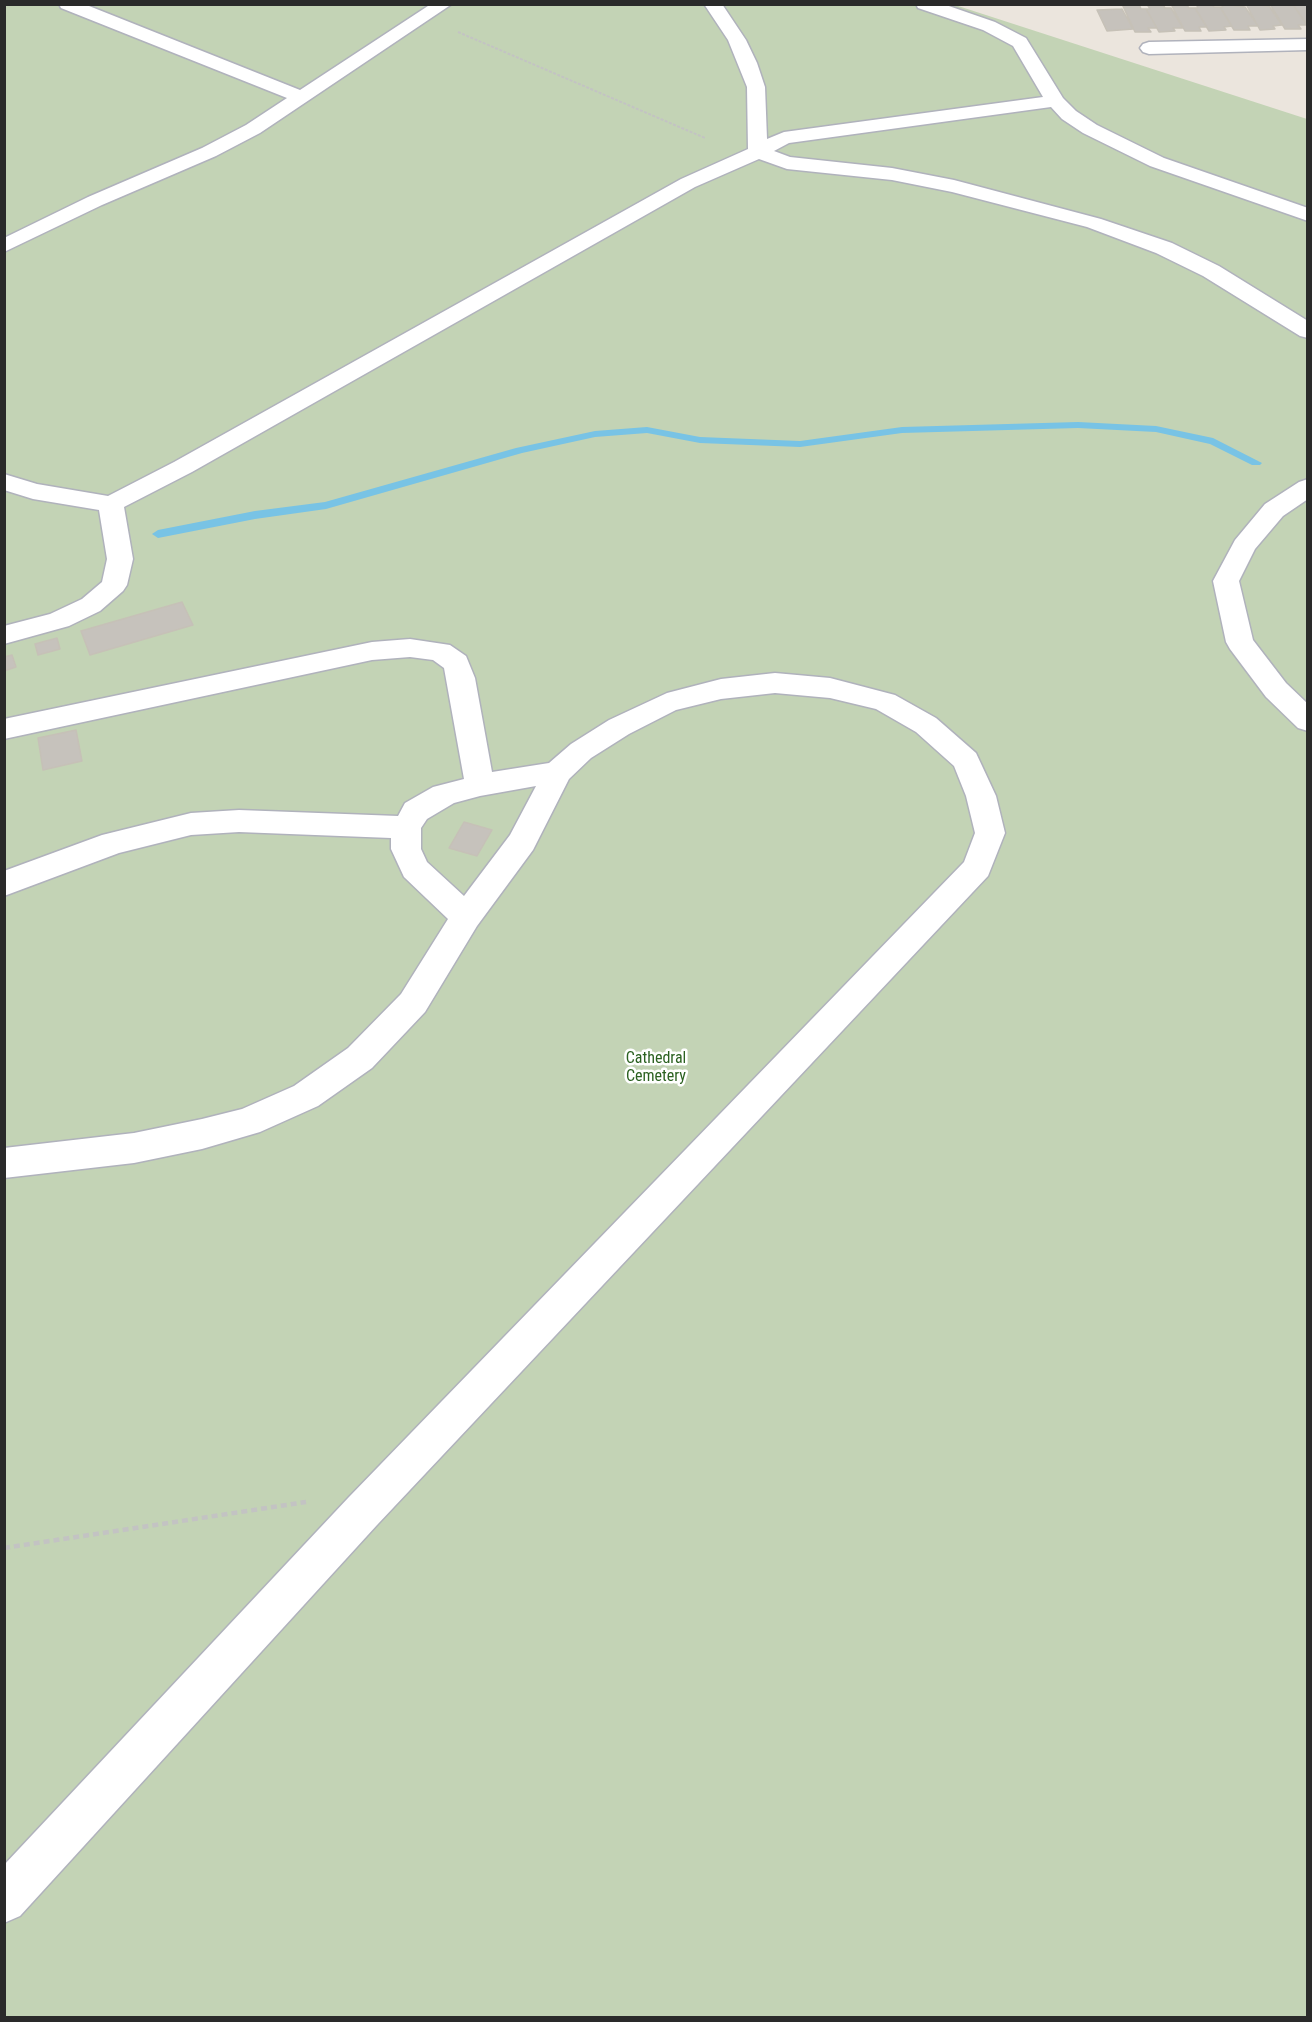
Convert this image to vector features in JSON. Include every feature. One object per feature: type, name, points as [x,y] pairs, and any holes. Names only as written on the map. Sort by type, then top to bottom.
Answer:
[{"type":"lane","points":[[67,4],[302,97]]},
{"type":"lane","points":[[4,246],[94,201],[209,152],[253,129],[444,4]]},
{"type":"lane","points":[[713,4],[737,40],[756,87],[758,152]]},
{"type":"lane","points":[[924,4],[989,26],[1020,42],[1055,101],[1069,115],[1089,129],[1157,162],[1308,215]]},
{"type":"lane","points":[[1149,48],[1308,44]]},
{"type":"lane","points":[[4,481],[33,491],[111,504],[183,467],[688,183],[784,138],[1055,101]]},
{"type":"lane","points":[[758,152],[787,163],[892,174],[954,186],[1094,223],[1164,248],[1211,271],[1308,331]]},
{"type":"lane","points":[[1308,487],[1274,510],[1244,546],[1226,581],[1240,642],[1276,690],[1308,721]]},
{"type":"lane","points":[[4,635],[59,620],[91,605],[114,585],[120,559],[111,504]]},
{"type":"lane","points":[[4,729],[372,651],[410,648],[440,652],[456,663],[461,678],[480,785]]},
{"type":"lane","points":[[4,1163],[134,1148],[202,1134],[248,1122],[306,1096],[360,1058],[413,1003],[466,916],[522,842],[558,772],[581,751],[667,703],[721,689],[776,683],[830,688],[885,702],[926,725],[966,760],[981,796],[990,833],[977,868],[363,1511],[4,1900]]},
{"type":"lane","points":[[466,916],[415,868],[406,849],[406,827],[416,811],[444,795],[480,785],[558,772]]},
{"type":"lane","points":[[4,884],[113,843],[191,824],[239,821],[406,827]]},
{"type":"path","points":[[424,18],[719,144],[758,152]]},
{"type":"path","points":[[4,1548],[326,1499],[363,1511]]},
{"type":"green space","name":"Cathedral Cemetery","points":[[5,5],[955,5],[1307,119],[1307,2017],[5,2018]]},
{"type":"building","points":[[1122,4],[1139,4],[1141,9],[1146,9],[1157,28],[1148,28],[1151,32],[1135,32]]},
{"type":"building","points":[[1147,4],[1163,4],[1165,8],[1171,8],[1183,28],[1159,32],[1146,9],[1150,9]]},
{"type":"building","points":[[1171,4],[1186,4],[1189,8],[1195,8],[1207,27],[1199,27],[1201,31],[1185,31]]},
{"type":"building","points":[[1196,4],[1212,4],[1214,7],[1220,7],[1232,26],[1224,27],[1226,30],[1209,31],[1195,8],[1198,8]]},
{"type":"building","points":[[1221,4],[1245,7],[1258,26],[1248,26],[1250,30],[1234,30],[1220,7],[1223,7]]},
{"type":"building","points":[[1246,4],[1269,6],[1282,25],[1273,26],[1275,29],[1260,30]]},
{"type":"building","points":[[1270,4],[1294,6],[1307,25],[1298,25],[1301,29],[1285,29]]},
{"type":"building","points":[[1295,4],[1308,4],[1308,26],[1294,6]]},
{"type":"building","points":[[1122,9],[1133,29],[1107,31],[1097,10]]},
{"type":"building","points":[[182,602],[193,625],[90,655],[81,631]]},
{"type":"building","points":[[57,638],[60,649],[38,655],[35,644]]},
{"type":"building","points":[[12,655],[16,667],[4,671],[4,657]]},
{"type":"building","points":[[76,730],[82,761],[43,770],[38,738]]},
{"type":"building","points":[[464,822],[492,830],[477,856],[449,848]]},
{"type":"waterway","points":[[158,534],[255,515],[326,505],[520,450],[595,434],[647,430],[700,440],[800,444],[902,430],[1078,425],[1156,429],[1213,441],[1256,463]]}]
